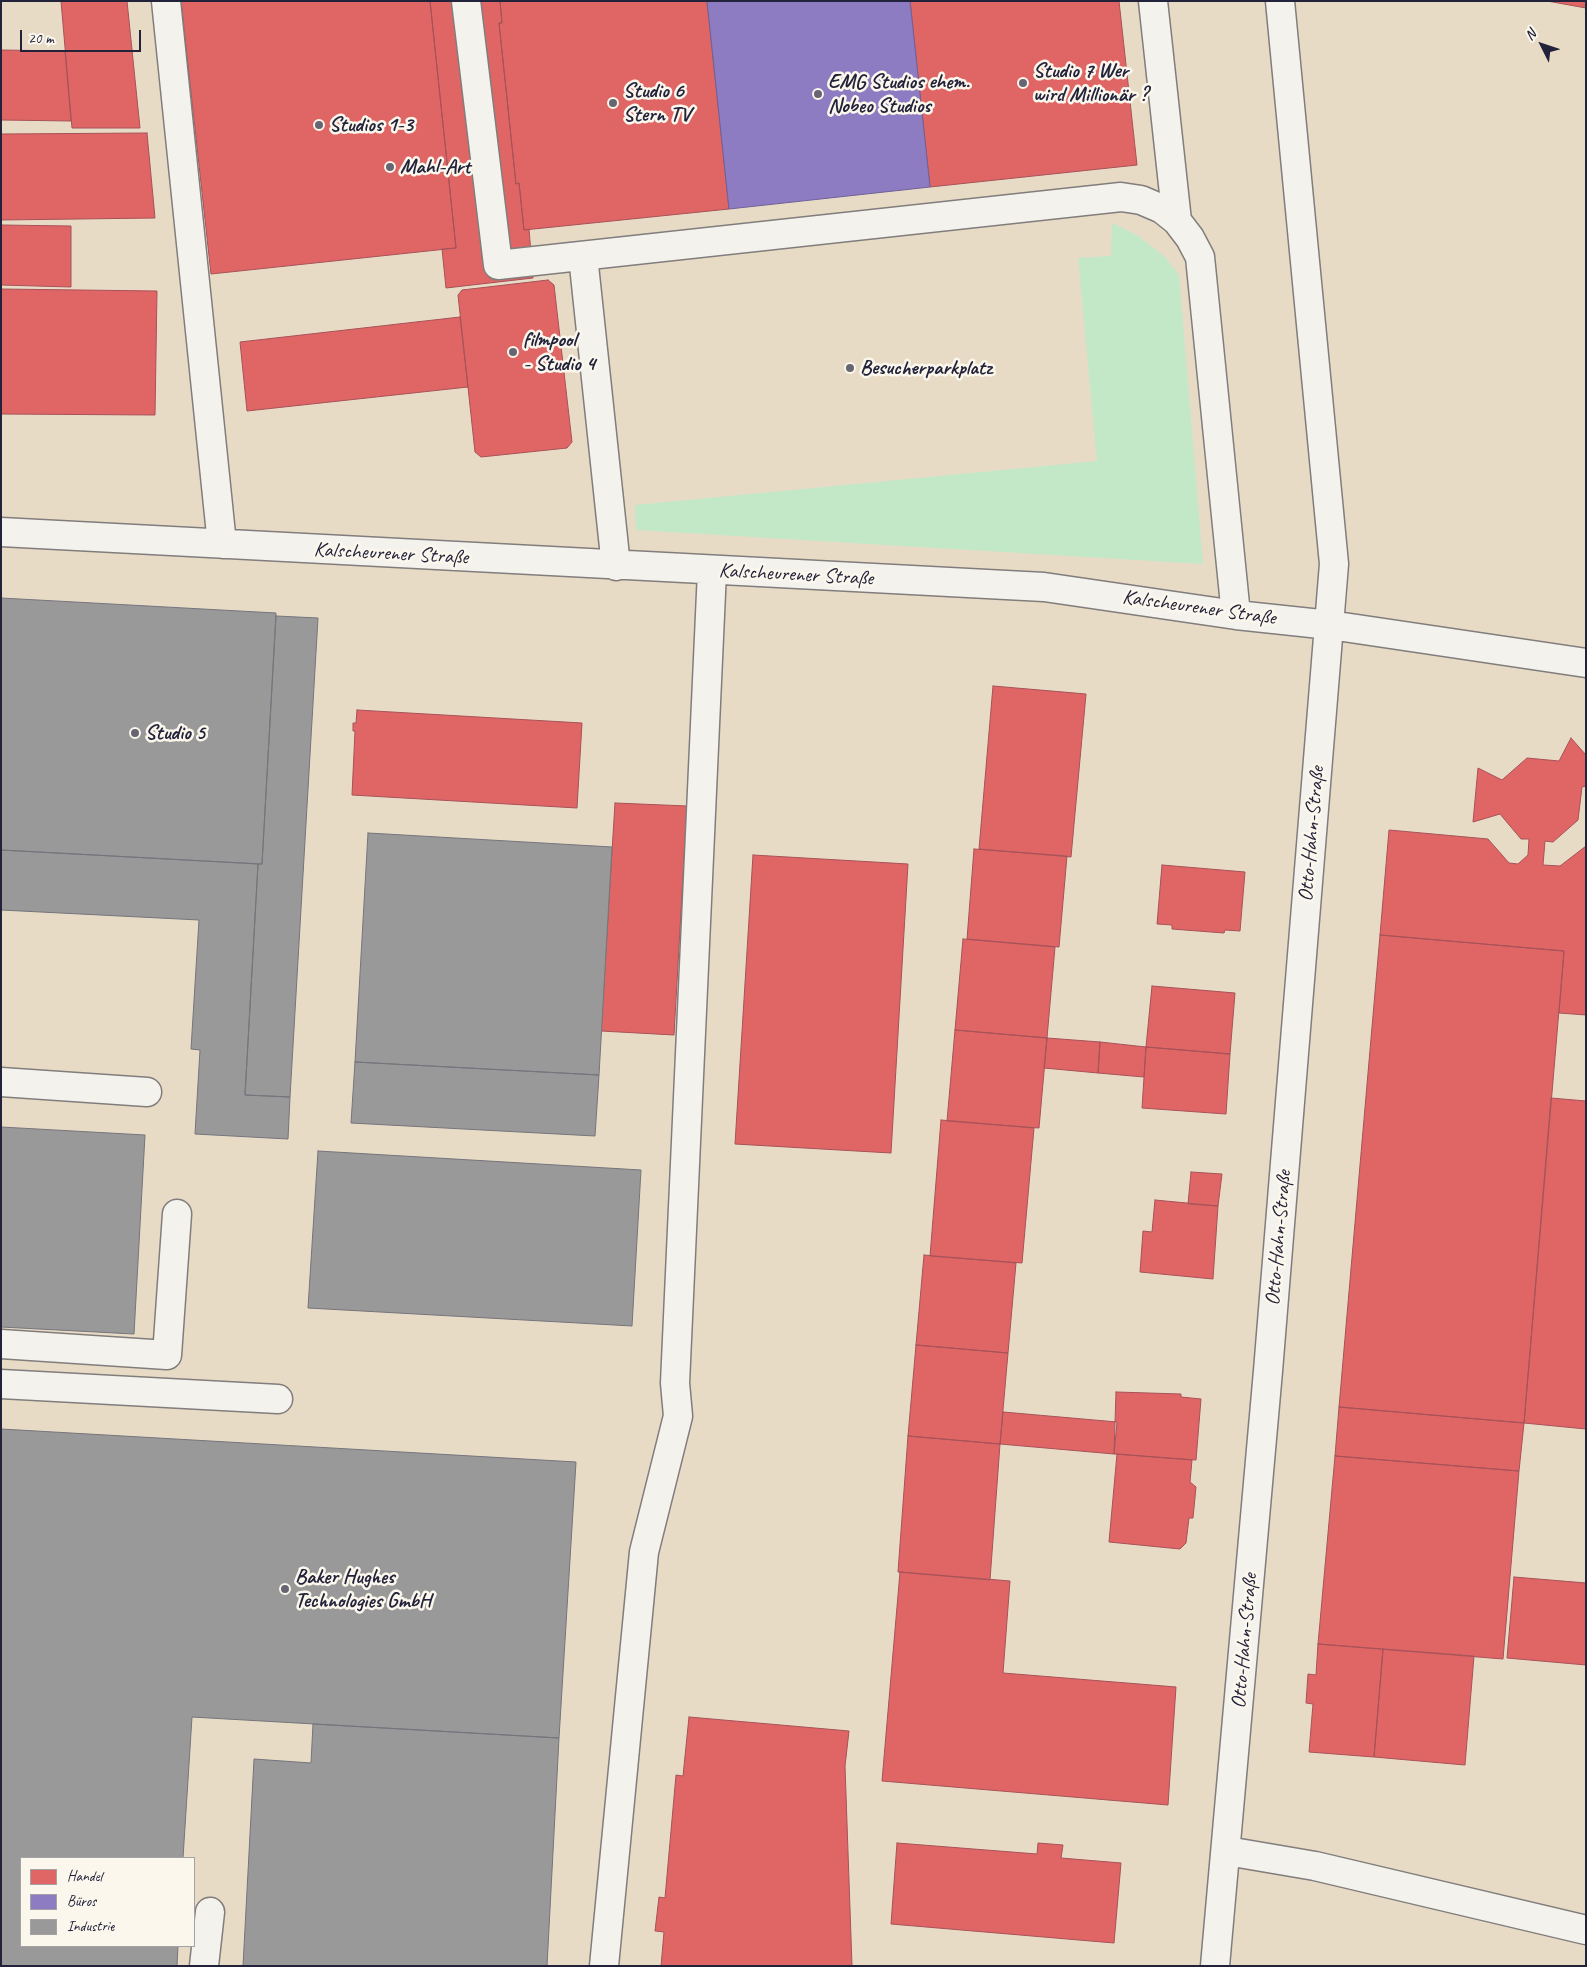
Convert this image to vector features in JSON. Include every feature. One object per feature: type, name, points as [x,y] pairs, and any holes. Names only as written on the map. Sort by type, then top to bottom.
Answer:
[{"type":"street","points":[[166,1],[222,544]]},
{"type":"street","points":[[466,1],[498,265],[1120,197],[1141,200],[1162,209],[1177,221],[1190,238],[1200,257],[1236,615]]},
{"type":"street","points":[[1153,1],[1177,221]]},
{"type":"street","name":"Otto-Hahn-Straße","points":[[1215,1966],[1227,1851],[1334,564],[1280,1]]},
{"type":"street","points":[[583,256],[616,566]]},
{"type":"street","name":"Kalscheurener Straße","points":[[1,532],[616,566],[1044,587],[1236,615],[1330,625],[1586,663]]},
{"type":"street","points":[[604,1966],[644,1552],[678,1416],[675,1383],[712,571]]},
{"type":"street","points":[[1,1082],[147,1092]]},
{"type":"street","points":[[1,1344],[167,1355],[178,1214]]},
{"type":"street","points":[[1,1384],[278,1400]]},
{"type":"street","points":[[1227,1851],[1315,1866],[1586,1930]]},
{"type":"street","points":[[204,1966],[210,1912]]},
{"type":"shaded area","points":[[1,1],[1586,1],[1586,1966],[1,1966]]},
{"type":"green space","points":[[1112,223],[1137,235],[1165,257],[1179,275],[1203,564],[636,530],[635,505],[1097,461],[1078,258],[1111,256]]},
{"type":"building: Handel","points":[[61,1],[127,1],[140,128],[72,128]]},
{"type":"building: Handel","name":"Studios 1-3","points":[[181,1],[430,1],[456,248],[211,274]]},
{"type":"building: Handel","points":[[430,1],[500,1],[502,23],[499,23],[516,184],[519,183],[524,230],[529,229],[533,278],[446,288],[442,249],[456,248]]},
{"type":"building: Handel","name":"Studio 6 Stern TV","points":[[500,1],[707,1],[729,209],[524,230],[519,183],[516,184],[499,23],[502,23]]},
{"type":"building: Handel","name":"Studio 7 Wer wird Millionär ?","points":[[910,1],[1119,1],[1137,165],[930,187]]},
{"type":"building: Handel","points":[[1547,1],[1586,1],[1586,8]]},
{"type":"building: Handel","points":[[1,50],[65,51],[71,121],[1,120]]},
{"type":"building: Handel","points":[[147,133],[155,218],[1,220],[1,134]]},
{"type":"building: Handel","points":[[1,225],[71,226],[71,287],[1,285]]},
{"type":"building: Handel","name":"filmpool - Studio 4","points":[[548,280],[554,285],[572,442],[567,448],[481,457],[475,452],[458,295],[462,290]]},
{"type":"building: Handel","points":[[1,289],[157,291],[155,415],[1,414]]},
{"type":"building: Handel","points":[[460,317],[468,387],[247,411],[240,342]]},
{"type":"building: Handel","points":[[993,686],[1086,694],[1071,857],[979,849]]},
{"type":"building: Handel","points":[[357,710],[582,723],[577,808],[352,795],[355,731],[353,731],[353,723],[356,723]]},
{"type":"building: Handel","points":[[1571,738],[1586,755],[1586,786],[1582,787],[1578,820],[1553,842],[1545,841],[1543,865],[1560,866],[1586,846],[1586,1015],[1559,1013],[1564,951],[1380,935],[1389,830],[1488,839],[1509,863],[1518,864],[1528,855],[1529,839],[1521,839],[1500,814],[1473,822],[1478,768],[1502,780],[1527,758],[1559,761]]},
{"type":"building: Handel","points":[[615,803],[687,806],[674,1035],[601,1031]]},
{"type":"building: Handel","points":[[974,849],[1067,856],[1059,947],[967,939]]},
{"type":"building: Handel","points":[[753,855],[908,864],[891,1153],[735,1144]]},
{"type":"building: Handel","points":[[1162,865],[1245,872],[1240,931],[1225,930],[1224,933],[1172,929],[1172,925],[1157,924]]},
{"type":"building: Handel","points":[[1380,935],[1564,951],[1524,1423],[1339,1407]]},
{"type":"building: Handel","points":[[963,939],[1055,947],[1047,1038],[955,1030]]},
{"type":"building: Handel","points":[[1152,986],[1235,993],[1230,1054],[1146,1047]]},
{"type":"building: Handel","points":[[955,1030],[1047,1038],[1039,1128],[947,1121]]},
{"type":"building: Handel","points":[[1047,1038],[1100,1042],[1098,1073],[1044,1068]]},
{"type":"building: Handel","points":[[1100,1042],[1146,1047],[1144,1077],[1098,1073]]},
{"type":"building: Handel","points":[[1146,1047],[1230,1054],[1226,1114],[1142,1108]]},
{"type":"building: Handel","points":[[1551,1098],[1586,1101],[1586,1429],[1524,1423]]},
{"type":"building: Handel","points":[[941,1120],[1034,1128],[1022,1263],[930,1256]]},
{"type":"building: Handel","points":[[1191,1172],[1222,1174],[1218,1206],[1188,1204]]},
{"type":"building: Handel","points":[[1155,1200],[1218,1206],[1213,1279],[1140,1272],[1143,1231],[1152,1232]]},
{"type":"building: Handel","points":[[924,1255],[1016,1263],[1008,1353],[916,1345]]},
{"type":"building: Handel","points":[[916,1345],[1008,1353],[1000,1444],[908,1436]]},
{"type":"building: Handel","points":[[1116,1392],[1181,1394],[1181,1397],[1201,1399],[1196,1460],[1114,1454]]},
{"type":"building: Handel","points":[[1339,1407],[1524,1423],[1519,1471],[1335,1456]]},
{"type":"building: Handel","points":[[1003,1412],[1117,1422],[1114,1454],[1000,1444]]},
{"type":"building: Handel","points":[[908,1436],[1000,1444],[990,1580],[898,1572]]},
{"type":"building: Handel","points":[[1117,1454],[1192,1460],[1190,1482],[1196,1487],[1193,1518],[1189,1518],[1186,1543],[1180,1549],[1109,1542]]},
{"type":"building: Handel","points":[[1335,1456],[1519,1471],[1503,1659],[1318,1644]]},
{"type":"building: Handel","points":[[900,1572],[1010,1581],[1003,1673],[1176,1687],[1168,1805],[882,1781]]},
{"type":"building: Handel","points":[[1514,1577],[1586,1583],[1586,1665],[1507,1658]]},
{"type":"building: Handel","points":[[1318,1644],[1383,1649],[1374,1757],[1309,1752],[1313,1704],[1306,1703],[1308,1674],[1316,1675]]},
{"type":"building: Handel","points":[[1383,1649],[1474,1656],[1465,1765],[1374,1757]]},
{"type":"building: Handel","points":[[689,1717],[849,1731],[845,1766],[852,1966],[661,1966],[664,1932],[655,1931],[659,1897],[665,1898],[676,1775],[683,1776]]},
{"type":"building: Handel","points":[[897,1843],[1037,1854],[1038,1843],[1063,1845],[1061,1858],[1121,1863],[1114,1943],[891,1924]]},
{"type":"building: Büros","name":"EMG Studios ehem. Nobeo Studios","points":[[707,1],[910,1],[930,187],[729,209]]},
{"type":"building: Industrie","name":"Studio 5","points":[[1,598],[276,613],[262,864],[1,850]]},
{"type":"building: Industrie","points":[[276,616],[318,618],[290,1097],[245,1095],[258,864],[262,864]]},
{"type":"building: Industrie","points":[[368,833],[612,847],[599,1075],[355,1062]]},
{"type":"building: Industrie","points":[[1,850],[258,864],[245,1095],[290,1097],[288,1139],[195,1134],[200,1050],[191,1049],[199,920],[1,910]]},
{"type":"building: Industrie","points":[[355,1062],[599,1075],[595,1136],[351,1123]]},
{"type":"building: Industrie","points":[[1,1127],[145,1135],[134,1334],[1,1327]]},
{"type":"building: Industrie","points":[[318,1151],[641,1170],[632,1326],[308,1308]]},
{"type":"building: Industrie","name":"Baker Hughes Technologies GmbH","points":[[1,1429],[576,1462],[559,1738],[192,1717],[183,1857],[20,1857],[20,1947],[178,1947],[177,1966],[1,1966]]},
{"type":"building: Industrie","points":[[313,1724],[559,1738],[547,1966],[243,1966],[254,1759],[311,1763]]},
{"type":"place","name":"Studio 7 Wer wird Millionär ?","points":[[1023,83]]},
{"type":"place","name":"EMG Studios ehem. Nobeo Studios","points":[[818,94]]},
{"type":"place","name":"Studio 6 Stern TV","points":[[613,103]]},
{"type":"place","name":"Studios 1-3","points":[[319,125]]},
{"type":"place","name":"Mahl-Art","points":[[390,167]]},
{"type":"place","name":"filmpool - Studio 4","points":[[513,352]]},
{"type":"place","name":"Besucherparkplatz","points":[[850,368]]},
{"type":"place","name":"Studio 5","points":[[135,733]]},
{"type":"place","name":"Baker Hughes Technologies GmbH","points":[[285,1589]]}]
